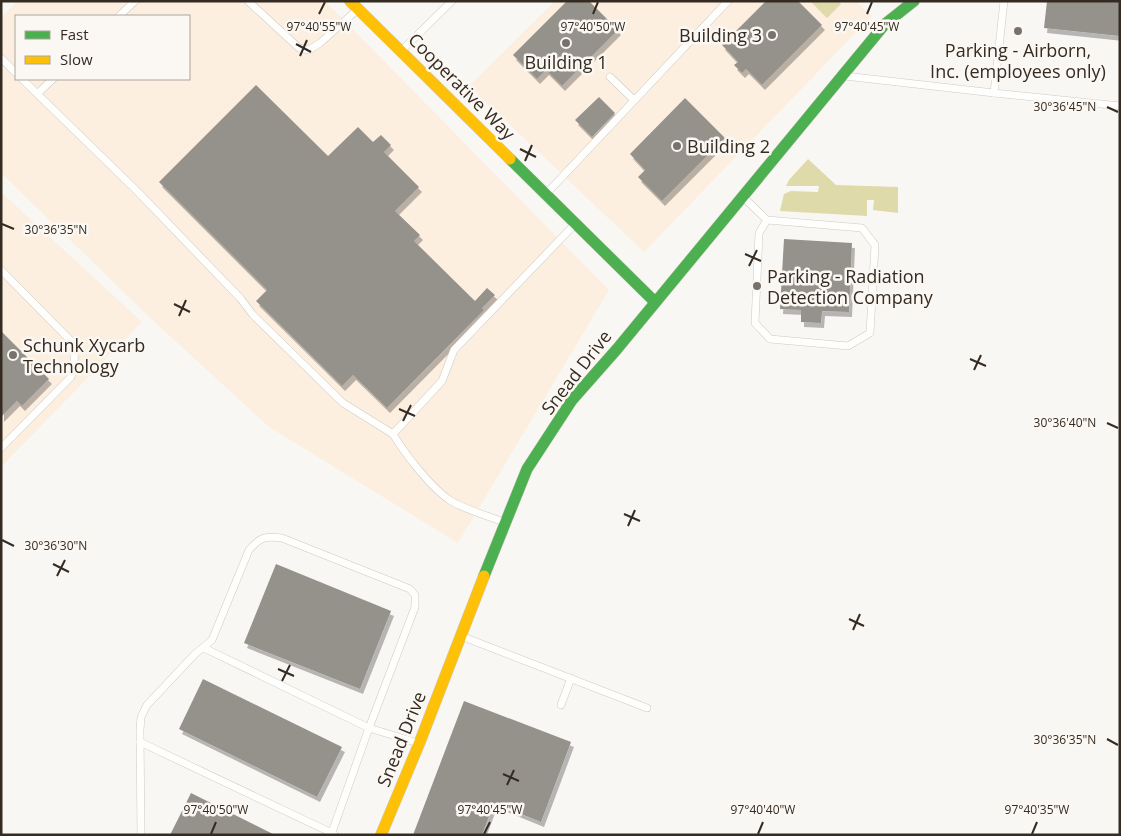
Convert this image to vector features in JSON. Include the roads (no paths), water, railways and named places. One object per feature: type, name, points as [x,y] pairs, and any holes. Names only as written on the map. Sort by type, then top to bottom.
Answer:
[{"type":"street","name":"Snead Drive","points":[[381,835],[419,744],[527,469],[572,400],[885,24],[914,1]]},
{"type":"street","name":"Cooperative Way","points":[[354,5],[655,302]]},
{"type":"lane","points":[[120,15],[135,1]]},
{"type":"lane","points":[[248,1],[299,48],[309,50],[320,43],[354,5]]},
{"type":"lane","points":[[401,51],[452,1]]},
{"type":"lane","points":[[546,194],[728,1]]},
{"type":"lane","points":[[994,93],[1004,1]]},
{"type":"lane","points":[[1,58],[15,72]]},
{"type":"lane","points":[[842,76],[1120,106]]},
{"type":"lane","points":[[610,77],[634,100]]},
{"type":"lane","points":[[23,80],[137,191],[241,299],[253,314],[343,404],[394,434],[402,449],[451,501],[505,522]]},
{"type":"lane","points":[[38,93],[52,80]]},
{"type":"lane","points":[[742,197],[767,220],[862,228],[876,244],[870,333],[848,346],[770,339],[755,323],[759,232],[767,220]]},
{"type":"lane","points":[[394,434],[442,381],[454,350],[576,223]]},
{"type":"lane","points":[[1,270],[71,341],[75,350],[75,364],[71,377],[1,448]]},
{"type":"lane","points":[[140,742],[333,834],[369,728],[415,607],[415,595],[410,589],[282,538],[268,536],[256,542],[249,550],[212,640],[147,705],[141,716],[140,742],[141,835]]},
{"type":"lane","points":[[461,636],[647,708]]},
{"type":"lane","points":[[204,648],[369,728],[419,744]]},
{"type":"lane","points":[[561,705],[571,678]]},
{"type":"place","name":"Parking - Airborn, Inc. (employees only)","points":[[1018,31]]},
{"type":"place","name":"Building 3","points":[[772,35]]},
{"type":"place","name":"Building 1","points":[[566,43]]},
{"type":"place","name":"Building 2","points":[[677,146]]},
{"type":"place","name":"Parking - Radiation Detection Company","points":[[757,286]]},
{"type":"place","name":"Schunk Xycarb Technology","points":[[13,355]]}]
